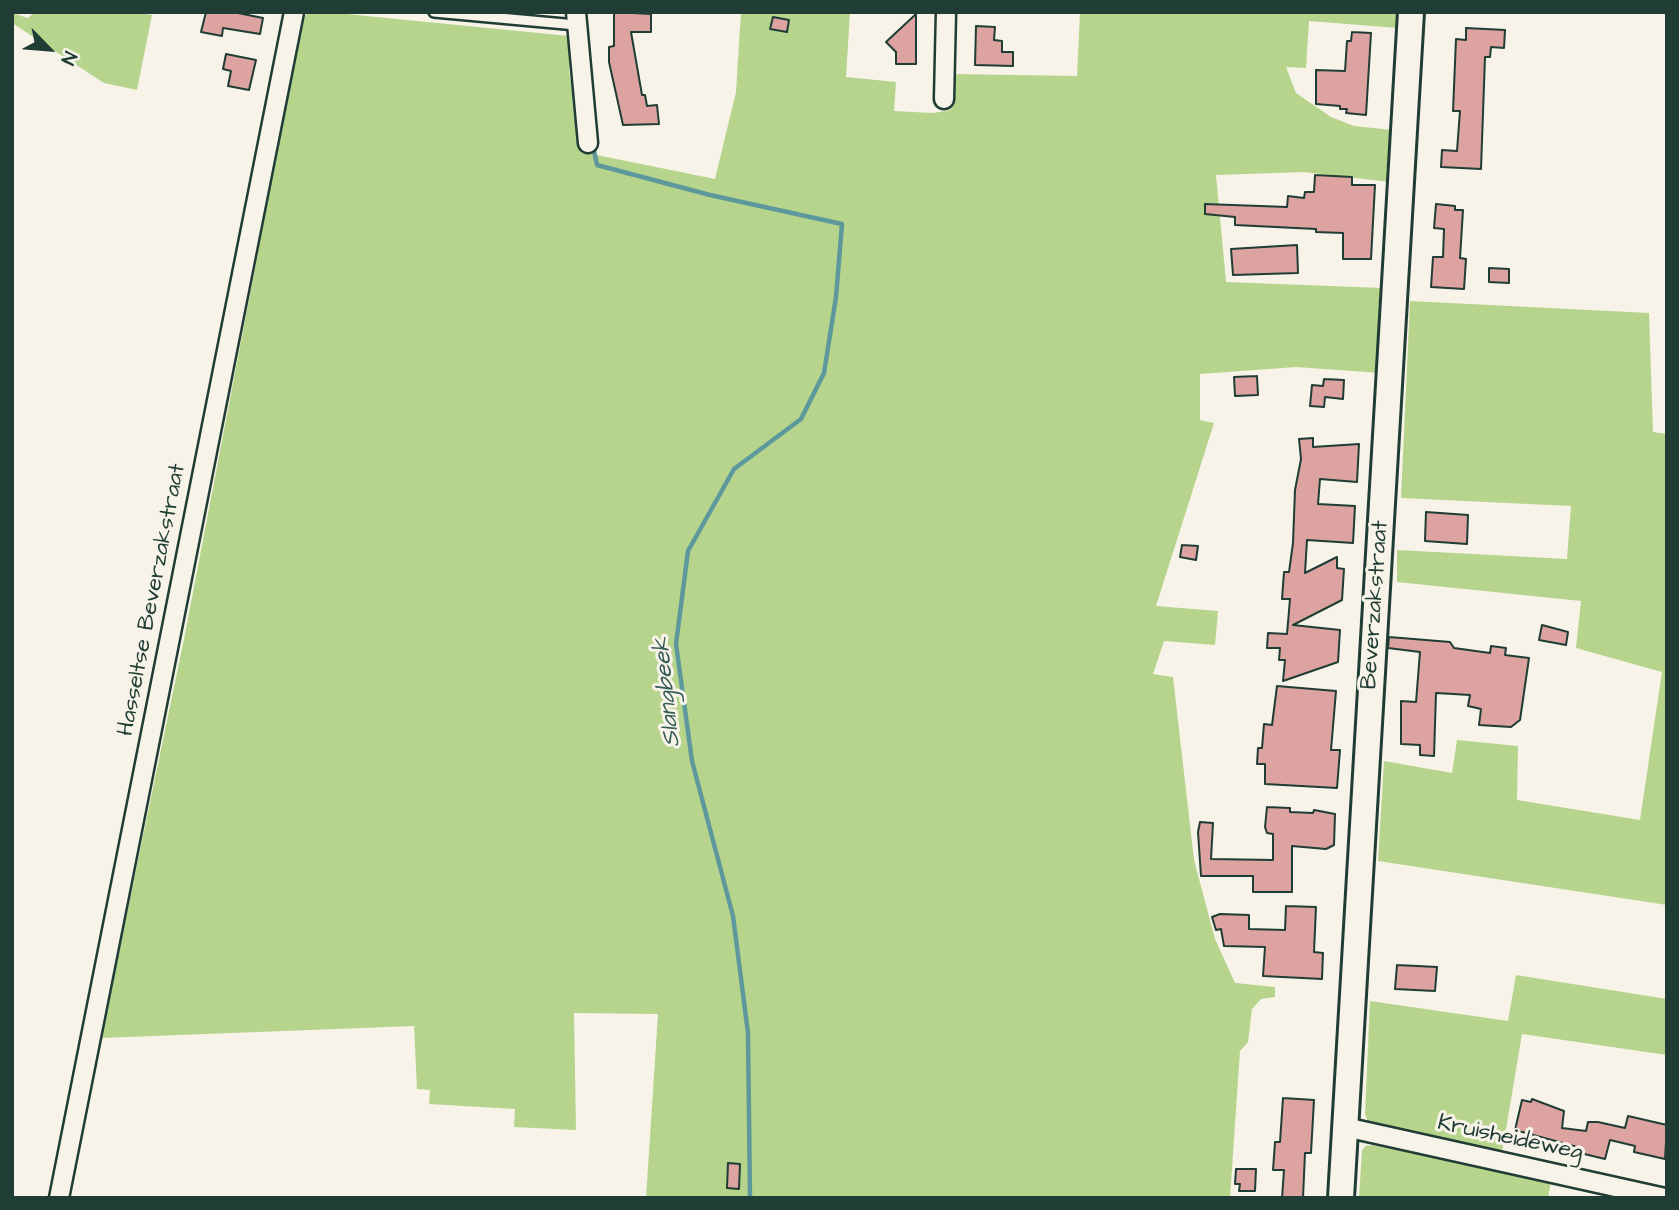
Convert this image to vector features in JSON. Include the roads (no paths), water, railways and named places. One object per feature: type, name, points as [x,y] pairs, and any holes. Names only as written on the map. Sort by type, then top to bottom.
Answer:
[{"type":"street","name":"Hasseltse Beverzakstraat","points":[[59,1198],[294,12]]},
{"type":"street","points":[[944,99],[946,12]]},
{"type":"street","name":"Beverzakstraat","points":[[1341,1198],[1411,12]]},
{"type":"street","points":[[576,19],[588,143]]},
{"type":"street","name":"Kruisheideweg","points":[[1345,1127],[1665,1198]]},
{"type":"lane","points":[[434,12],[576,19]]},
{"type":"waterway","name":"Slangbeek","points":[[593,146],[597,165],[710,195],[842,224],[836,297],[824,373],[801,419],[734,469],[688,551],[676,644],[692,761],[733,916],[748,1033],[750,1198]]}]
